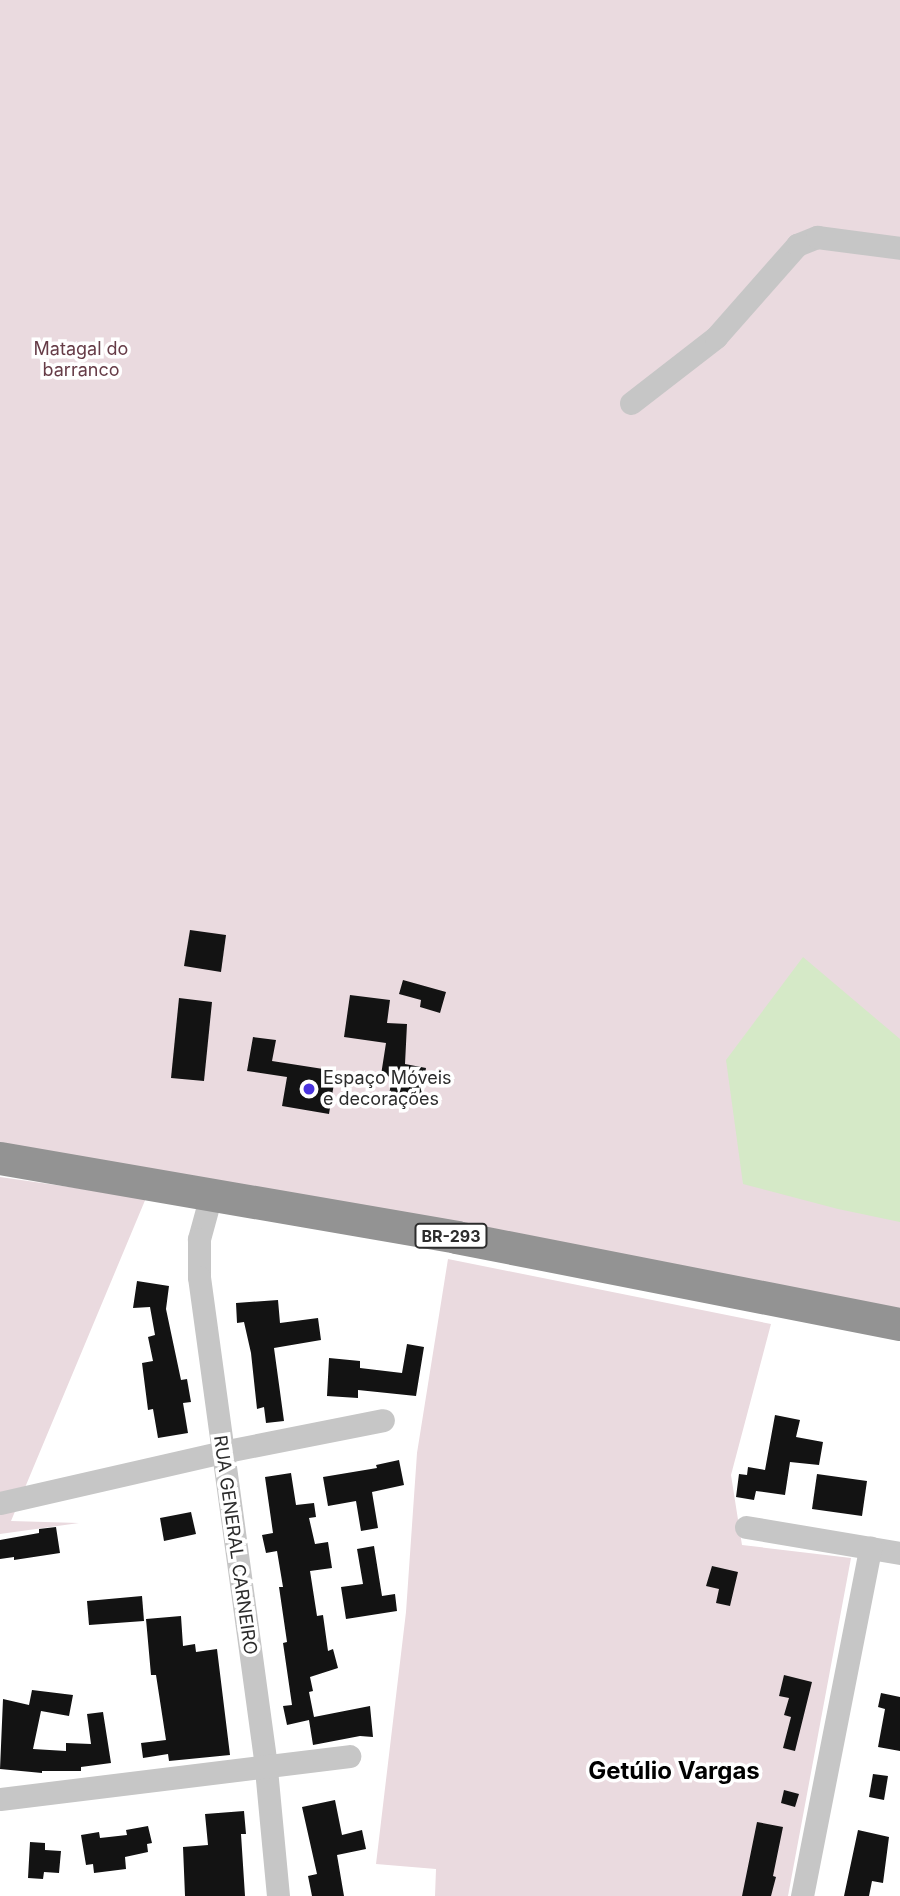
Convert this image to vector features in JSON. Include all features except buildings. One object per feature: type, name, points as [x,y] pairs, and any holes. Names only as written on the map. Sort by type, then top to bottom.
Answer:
[{"type":"highway","name":"BR-293","points":[[0,1158],[456,1237],[900,1324]]},
{"type":"street","points":[[631,403],[716,337],[797,245],[817,237],[900,248]]},
{"type":"street","name":"RUA GENERAL CARNEIRO","points":[[211,1195],[200,1239],[199,1277],[266,1769],[278,1896]]},
{"type":"street","points":[[0,1503],[222,1452],[383,1420]]},
{"type":"street","points":[[746,1527],[900,1553]]},
{"type":"street","points":[[802,1896],[870,1548]]},
{"type":"street","points":[[0,1799],[266,1769],[349,1756]]},
{"type":"green space","name":"Matagal do barranco","points":[[0,0],[900,0],[900,1310],[0,1145]]},
{"type":"green space","points":[[0,1177],[146,1198],[11,1521],[79,1523],[0,1534]]},
{"type":"green space","points":[[448,1259],[771,1324],[731,1475],[742,1545],[851,1558],[788,1896],[435,1896],[436,1869],[376,1864],[406,1612],[417,1453]]},
{"type":"shaded area","points":[[803,957],[900,1039],[900,1222],[743,1184],[726,1060]]},
{"type":"place","name":"Espaço Móveis e decorações","points":[[309,1089]]},
{"type":"district","name":"Getúlio Vargas","points":[[674,1771]]}]
